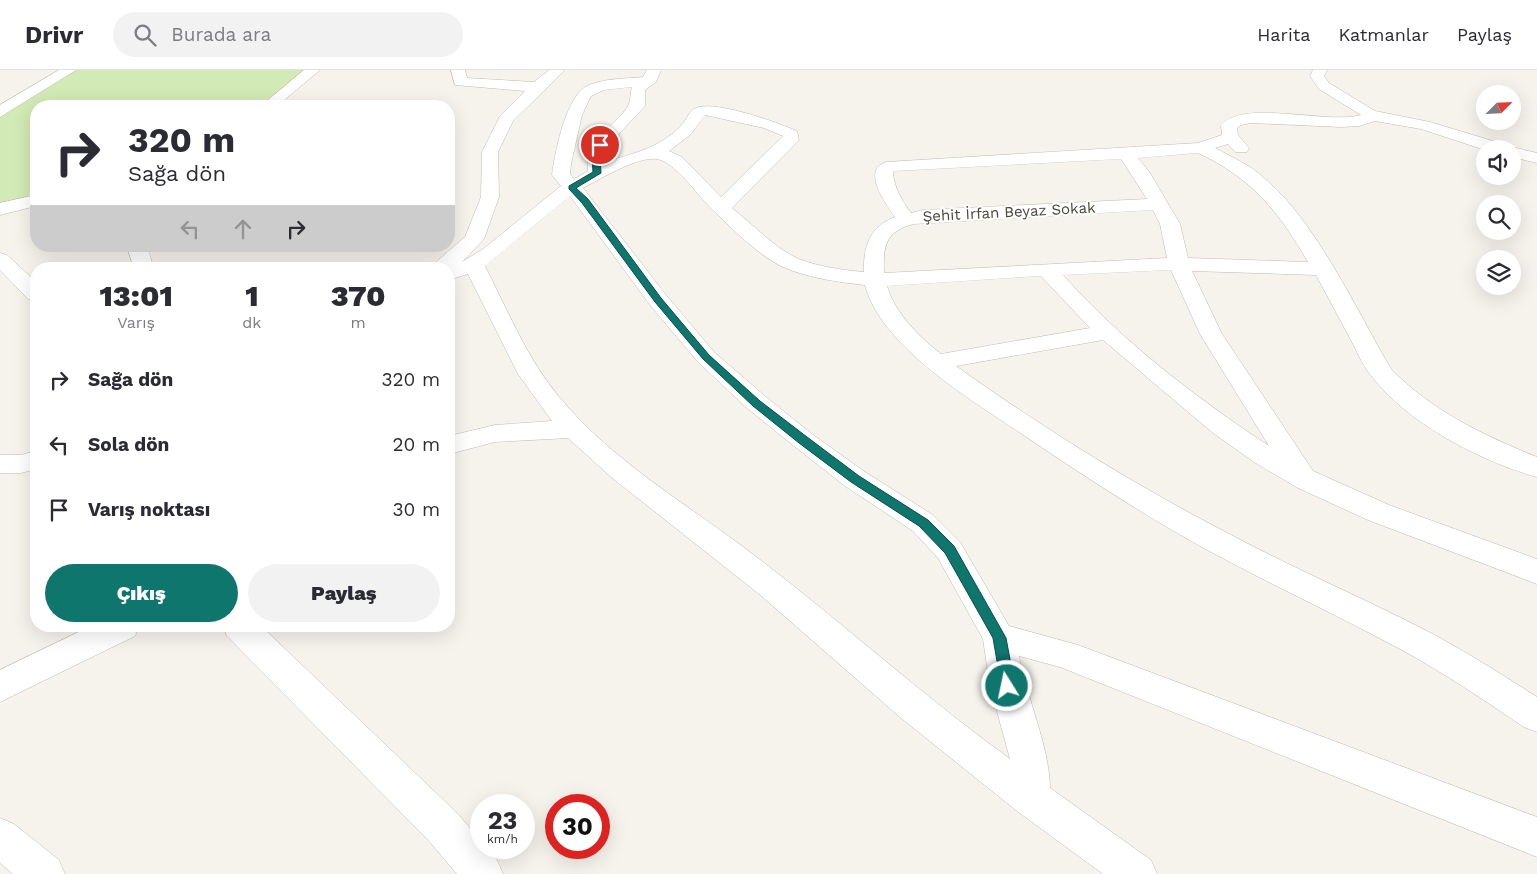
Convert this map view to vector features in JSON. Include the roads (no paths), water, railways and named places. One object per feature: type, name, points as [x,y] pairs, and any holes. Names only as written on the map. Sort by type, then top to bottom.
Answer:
[{"type":"street","points":[[0,112],[69,70]]},
{"type":"street","points":[[276,100],[313,70]]},
{"type":"street","points":[[458,70],[460,82],[537,87]]},
{"type":"street","points":[[448,262],[474,239],[490,198],[490,152],[506,119],[537,87],[558,70]]},
{"type":"street","points":[[1320,70],[1317,76],[1324,86],[1369,115],[1424,125],[1476,141]]},
{"type":"street","points":[[597,173],[596,156],[600,145],[638,106],[638,89],[650,76]]},
{"type":"street","points":[[650,76],[599,86],[587,93],[576,104],[561,175],[585,201],[658,300],[706,357],[795,434],[855,479],[924,523],[949,550],[999,638],[1007,686],[1031,769],[1031,798]]},
{"type":"street","points":[[654,154],[685,131],[700,112],[708,110],[769,124],[791,134],[791,140],[721,208]]},
{"type":"street","points":[[1251,176],[1253,170],[1251,162],[1230,138],[1230,126],[1233,122],[1275,119],[1346,122],[1367,120],[1371,117],[1369,115]]},
{"type":"street","points":[[906,219],[892,200],[884,180],[884,170],[892,166],[1127,155],[1200,148],[1230,138]]},
{"type":"street","points":[[1200,148],[1227,160],[1251,176],[1280,205],[1321,269],[1381,373],[1395,389],[1408,401],[1445,425],[1504,455],[1537,468]]},
{"type":"street","points":[[1137,874],[1031,798],[913,707],[749,568],[636,482],[574,429],[550,402],[461,269],[511,237],[549,202],[572,187],[625,160],[654,154],[668,156],[676,161],[721,208],[776,254],[791,263],[835,275],[873,280],[1121,265],[1179,264],[1321,269]]},
{"type":"street","points":[[1521,154],[1537,158]]},
{"type":"street","points":[[1127,155],[1141,173],[1170,224],[1179,264],[1211,334],[1304,479]]},
{"type":"street","points":[[0,209],[30,202]]},
{"type":"street","name":"Şehit İrfan Beyaz Sokak","points":[[873,280],[874,246],[878,238],[890,225],[906,219],[923,216],[1159,204]]},
{"type":"street","points":[[0,259],[30,288]]},
{"type":"street","points":[[1047,270],[1070,297],[1160,378],[1238,440],[1304,479],[1356,503],[1537,572]]},
{"type":"street","points":[[873,280],[885,307],[900,327],[938,362],[977,392],[1071,454],[1196,530],[1415,640],[1537,716]]},
{"type":"street","points":[[938,362],[1109,332]]},
{"type":"street","points":[[455,443],[476,436],[509,430],[574,429]]},
{"type":"street","points":[[0,464],[20,464],[30,462]]},
{"type":"street","points":[[0,688],[111,632]]},
{"type":"street","points":[[245,632],[443,827],[473,871]]},
{"type":"street","points":[[999,638],[1029,644],[1066,655],[1537,837]]},
{"type":"street","points":[[0,838],[45,874]]}]
